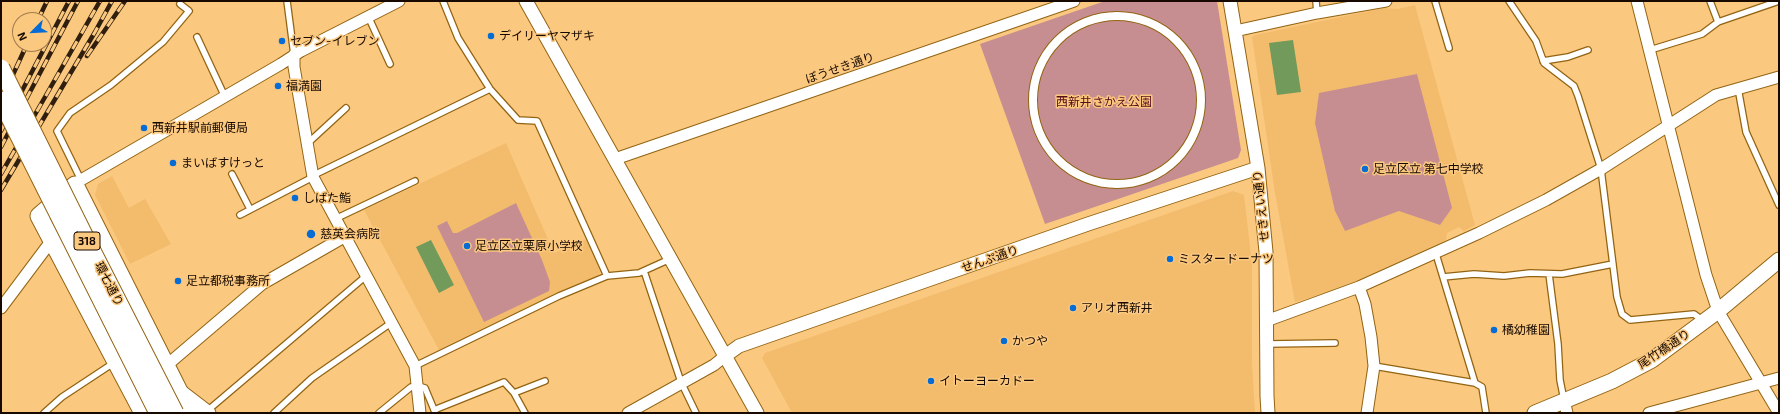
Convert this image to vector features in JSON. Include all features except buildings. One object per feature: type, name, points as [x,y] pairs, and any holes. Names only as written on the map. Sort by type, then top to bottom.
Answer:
[{"type":"main road","name":"環七通り","points":[[1,68],[175,413]]},
{"type":"main road","name":"環七通り","points":[[1,100],[158,413]]},
{"type":"main road","points":[[139,411],[116,361],[39,216],[78,183],[178,389],[202,412]]},
{"type":"main road","name":"尾竹橋通り","points":[[1535,413],[1565,407],[1652,360],[1718,311],[1779,260]]},
{"type":"street","points":[[78,183],[331,34],[399,1]]},
{"type":"street","points":[[526,1],[757,413]]},
{"type":"street","name":"ぼうせき通り","points":[[615,159],[1074,1]]},
{"type":"street","name":"せきえい通り","points":[[1230,1],[1258,168],[1266,252],[1268,413]]},
{"type":"street","points":[[1235,31],[1318,13],[1386,1]]},
{"type":"street","points":[[1637,1],[1706,275],[1718,311],[1778,413]]},
{"type":"street","points":[[1119,16],[1135,18],[1151,23],[1166,31],[1189,55],[1197,73],[1201,93],[1201,106],[1196,132],[1186,149],[1173,164],[1157,175],[1138,182],[1118,185],[1099,183],[1080,176],[1063,165],[1050,150],[1040,133],[1035,117],[1033,100],[1035,84],[1040,68],[1047,53],[1058,40],[1071,30],[1086,22],[1102,17],[1119,16]]},
{"type":"street","points":[[294,55],[294,67],[312,177],[415,366],[420,413]]},
{"type":"street","points":[[1266,321],[1358,287],[1436,254],[1546,200],[1601,169],[1716,95],[1779,77]]},
{"type":"street","name":"せんぷ通り","points":[[725,356],[739,346],[1088,224],[1258,168]]},
{"type":"street","points":[[167,365],[262,284],[344,237]]},
{"type":"street","points":[[1,308],[52,240]]},
{"type":"street","points":[[1358,287],[1365,304],[1374,366],[1367,413]]},
{"type":"street","points":[[628,413],[681,382],[714,365],[725,356]]},
{"type":"street","points":[[1649,413],[1779,378]]},
{"type":"lane","points":[[287,1],[294,55]]},
{"type":"lane","points":[[443,1],[458,38],[490,89],[518,120],[537,121],[607,276]]},
{"type":"lane","points":[[1316,1],[1318,13]]},
{"type":"lane","points":[[1435,1],[1449,48]]},
{"type":"lane","points":[[1509,1],[1536,41],[1543,61],[1574,86],[1578,96],[1601,169],[1617,297],[1622,314],[1630,320],[1694,314],[1704,322]]},
{"type":"lane","points":[[1710,1],[1718,22]]},
{"type":"lane","points":[[1650,50],[1702,34],[1718,22],[1779,1]]},
{"type":"lane","points":[[78,183],[57,131],[70,113],[111,85],[163,42],[189,11],[180,4]]},
{"type":"lane","points":[[368,16],[390,64]]},
{"type":"lane","points":[[197,37],[225,97]]},
{"type":"lane","points":[[1543,61],[1568,57],[1588,50]]},
{"type":"lane","points":[[1738,88],[1746,132],[1779,205]]},
{"type":"lane","points":[[240,215],[312,177],[490,89]]},
{"type":"lane","points":[[307,144],[346,108]]},
{"type":"lane","points":[[232,174],[250,209]]},
{"type":"lane","points":[[335,220],[415,181]]},
{"type":"lane","points":[[1436,254],[1475,383]]},
{"type":"lane","points":[[415,366],[559,296],[607,276],[644,272],[670,259]]},
{"type":"lane","points":[[1443,277],[1474,274],[1504,276],[1530,273],[1562,274],[1613,264]]},
{"type":"lane","points":[[644,272],[681,382],[696,413]]},
{"type":"lane","points":[[1549,274],[1555,320],[1560,380],[1565,407]]},
{"type":"lane","points":[[202,412],[366,276]]},
{"type":"lane","points":[[274,413],[312,378],[391,323]]},
{"type":"lane","points":[[1266,344],[1335,343]]},
{"type":"lane","points":[[44,413],[62,397],[116,361]]},
{"type":"lane","points":[[1374,366],[1475,383],[1482,387],[1486,413]]},
{"type":"lane","points":[[514,393],[545,380]]},
{"type":"lane","points":[[379,413],[411,387],[418,386],[425,388],[435,411],[504,382],[514,393],[526,413]]},
{"type":"shaded area","name":"足立区立 第七中学校","points":[[1415,5],[1475,225],[1464,231],[1459,227],[1447,233],[1446,240],[1422,255],[1354,284],[1295,302],[1275,193],[1252,37],[1255,35],[1384,8],[1398,9]]},
{"type":"shaded area","points":[[1293,40],[1301,92],[1277,95],[1269,43]]},
{"type":"shaded area","name":"足立区立栗原小学校","points":[[506,143],[554,253],[586,239],[601,271],[598,276],[565,289],[439,350],[364,210]]},
{"type":"shaded area","points":[[112,176],[129,208],[145,199],[171,244],[130,264],[95,195],[98,184]]},
{"type":"shaded area","name":"アリオ西新井","points":[[1233,191],[1244,195],[1252,264],[1252,364],[1255,413],[792,413],[762,358],[765,353]]},
{"type":"shaded area","points":[[431,240],[454,285],[439,293],[416,247]]},
{"type":"green space","name":"西新井さかえ公園","points":[[1105,1],[1217,1],[1241,150],[1238,158],[1045,224],[980,44]]},
{"type":"green space","points":[[1417,74],[1452,208],[1440,225],[1399,211],[1345,231],[1335,211],[1315,123],[1319,93]]},
{"type":"green space","points":[[516,203],[542,260],[550,282],[549,291],[484,322],[437,226],[447,221],[453,233],[457,233]]},
{"type":"railway","points":[[42,12],[47,1]]},
{"type":"railway","points":[[1,131],[69,1]]},
{"type":"railway","points":[[1,147],[78,1]]},
{"type":"railway","points":[[1,174],[100,1]]},
{"type":"railway","points":[[1,190],[112,1]]},
{"type":"railway","points":[[87,56],[125,1]]},
{"type":"railway","points":[[1,101],[23,52]]},
{"type":"place","name":"デイリーヤマザキ","points":[[491,36]]},
{"type":"place","name":"セブン-イレブン","points":[[282,41]]},
{"type":"place","name":"福満園","points":[[278,86]]},
{"type":"place","name":"西新井駅前郵便局","points":[[144,128]]},
{"type":"place","name":"まいばすけっと","points":[[173,163]]},
{"type":"place","name":"足立区立 第七中学校","points":[[1365,169]]},
{"type":"place","name":"しばた鮨","points":[[295,198]]},
{"type":"place","name":"慈英会病院","points":[[311,234]]},
{"type":"place","name":"足立区立栗原小学校","points":[[467,246]]},
{"type":"place","name":"ミスタードーナツ","points":[[1170,259]]},
{"type":"place","name":"足立都税事務所","points":[[178,281]]},
{"type":"place","name":"アリオ西新井","points":[[1073,308]]},
{"type":"place","name":"橘幼稚園","points":[[1494,330]]},
{"type":"place","name":"かつや","points":[[1004,341]]},
{"type":"place","name":"イトーヨーカドー","points":[[931,381]]}]
